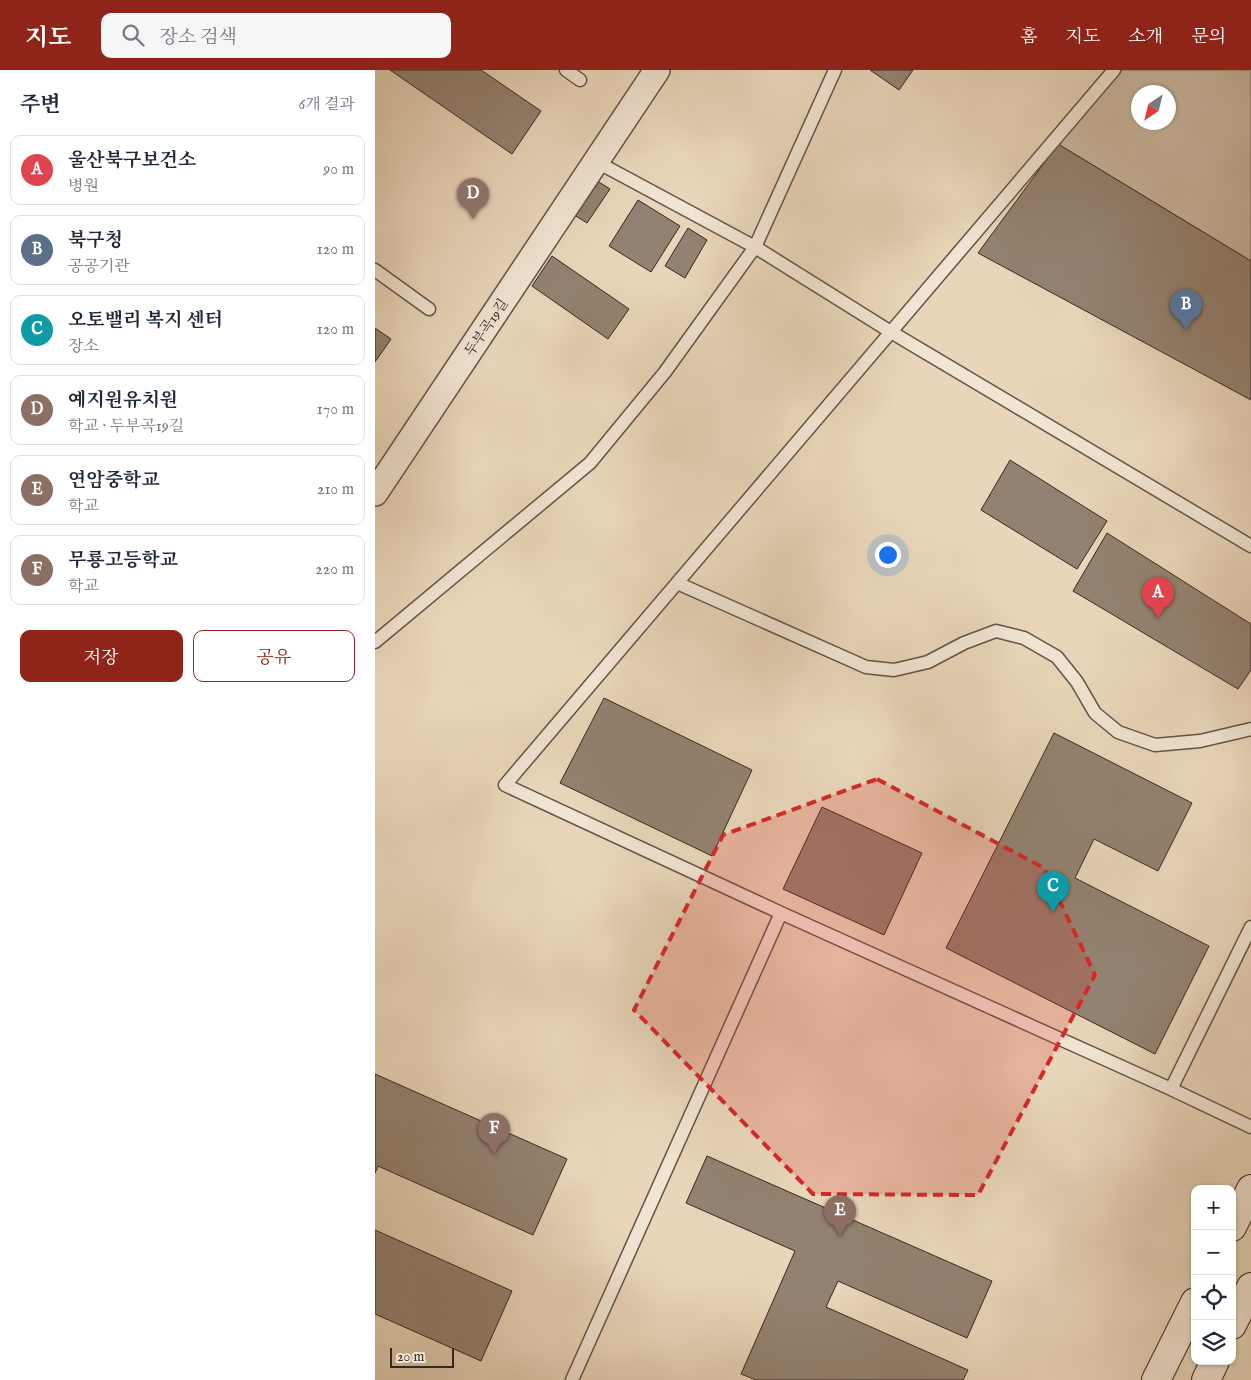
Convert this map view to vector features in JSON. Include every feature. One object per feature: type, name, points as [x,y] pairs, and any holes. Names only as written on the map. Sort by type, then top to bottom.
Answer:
[{"type":"main road","points":[[1236,1218],[1251,1189]]},
{"type":"main road","points":[[1235,1320],[1251,1287]]},
{"type":"main road","points":[[1156,1380],[1191,1310]]},
{"type":"main road","points":[[1206,1380],[1213,1365]]},
{"type":"street","name":"두부곡19길","points":[[375,492],[657,70]]},
{"type":"lane","points":[[566,70],[581,80]]},
{"type":"lane","points":[[375,642],[590,463],[665,372],[755,247],[835,70]]},
{"type":"lane","points":[[1113,70],[505,785],[781,913],[1171,1088],[1251,1127]]},
{"type":"lane","points":[[597,162],[755,247],[891,332],[1251,546]]},
{"type":"lane","points":[[375,270],[429,309]]},
{"type":"lane","points":[[677,583],[866,667],[894,670],[928,662],[964,643],[996,631],[1024,638],[1057,657],[1077,682],[1095,713],[1118,732],[1155,745],[1199,742],[1251,729]]},
{"type":"lane","points":[[572,1380],[781,913]]},
{"type":"lane","points":[[1171,1088],[1251,927]]},
{"type":"highlighted area","points":[[877,779],[1044,868],[1095,975],[978,1195],[813,1194],[634,1010],[723,835]]},
{"type":"shaded area","points":[[1122,70],[1251,70],[1251,261],[1058,144]]},
{"type":"building","points":[[390,70],[481,70],[541,111],[512,154]]},
{"type":"building","points":[[870,70],[913,70],[899,90]]},
{"type":"building","points":[[1058,144],[1251,261],[1251,400],[978,253]]},
{"type":"building","points":[[594,179],[610,189],[587,223],[571,213]]},
{"type":"building","points":[[638,200],[680,226],[651,272],[609,246]]},
{"type":"building","points":[[688,228],[707,240],[685,278],[665,266]]},
{"type":"building","points":[[552,256],[629,309],[608,339],[532,286]]},
{"type":"building","points":[[375,328],[391,339],[375,362]]},
{"type":"building","points":[[1010,460],[1107,521],[1077,569],[981,510]]},
{"type":"building","points":[[1107,533],[1251,624],[1251,670],[1238,689],[1073,591]]},
{"type":"building","points":[[604,698],[752,770],[712,856],[560,783]]},
{"type":"building","points":[[1054,733],[1192,803],[1158,871],[1094,839],[1075,878],[1209,946],[1155,1054],[946,948]]},
{"type":"building","points":[[822,807],[922,853],[884,935],[783,889]]},
{"type":"building","points":[[375,1074],[567,1159],[533,1235],[378,1166],[375,1173]]},
{"type":"building","points":[[707,1156],[992,1281],[967,1338],[838,1281],[826,1307],[968,1370],[963,1380],[756,1380],[741,1374],[795,1251],[686,1203]]},
{"type":"building","points":[[375,1230],[512,1291],[481,1361],[375,1314]]},
{"type":"place","name":"예지원유치원","points":[[473,219]]},
{"type":"place","name":"북구청","points":[[1186,330]]},
{"type":"place","name":"울산북구보건소","points":[[1158,618]]},
{"type":"place","name":"오토밸리 복지 센터","points":[[1053,912]]},
{"type":"place","name":"무룡고등학교","points":[[494,1154]]},
{"type":"place","name":"연암중학교","points":[[840,1236]]}]
